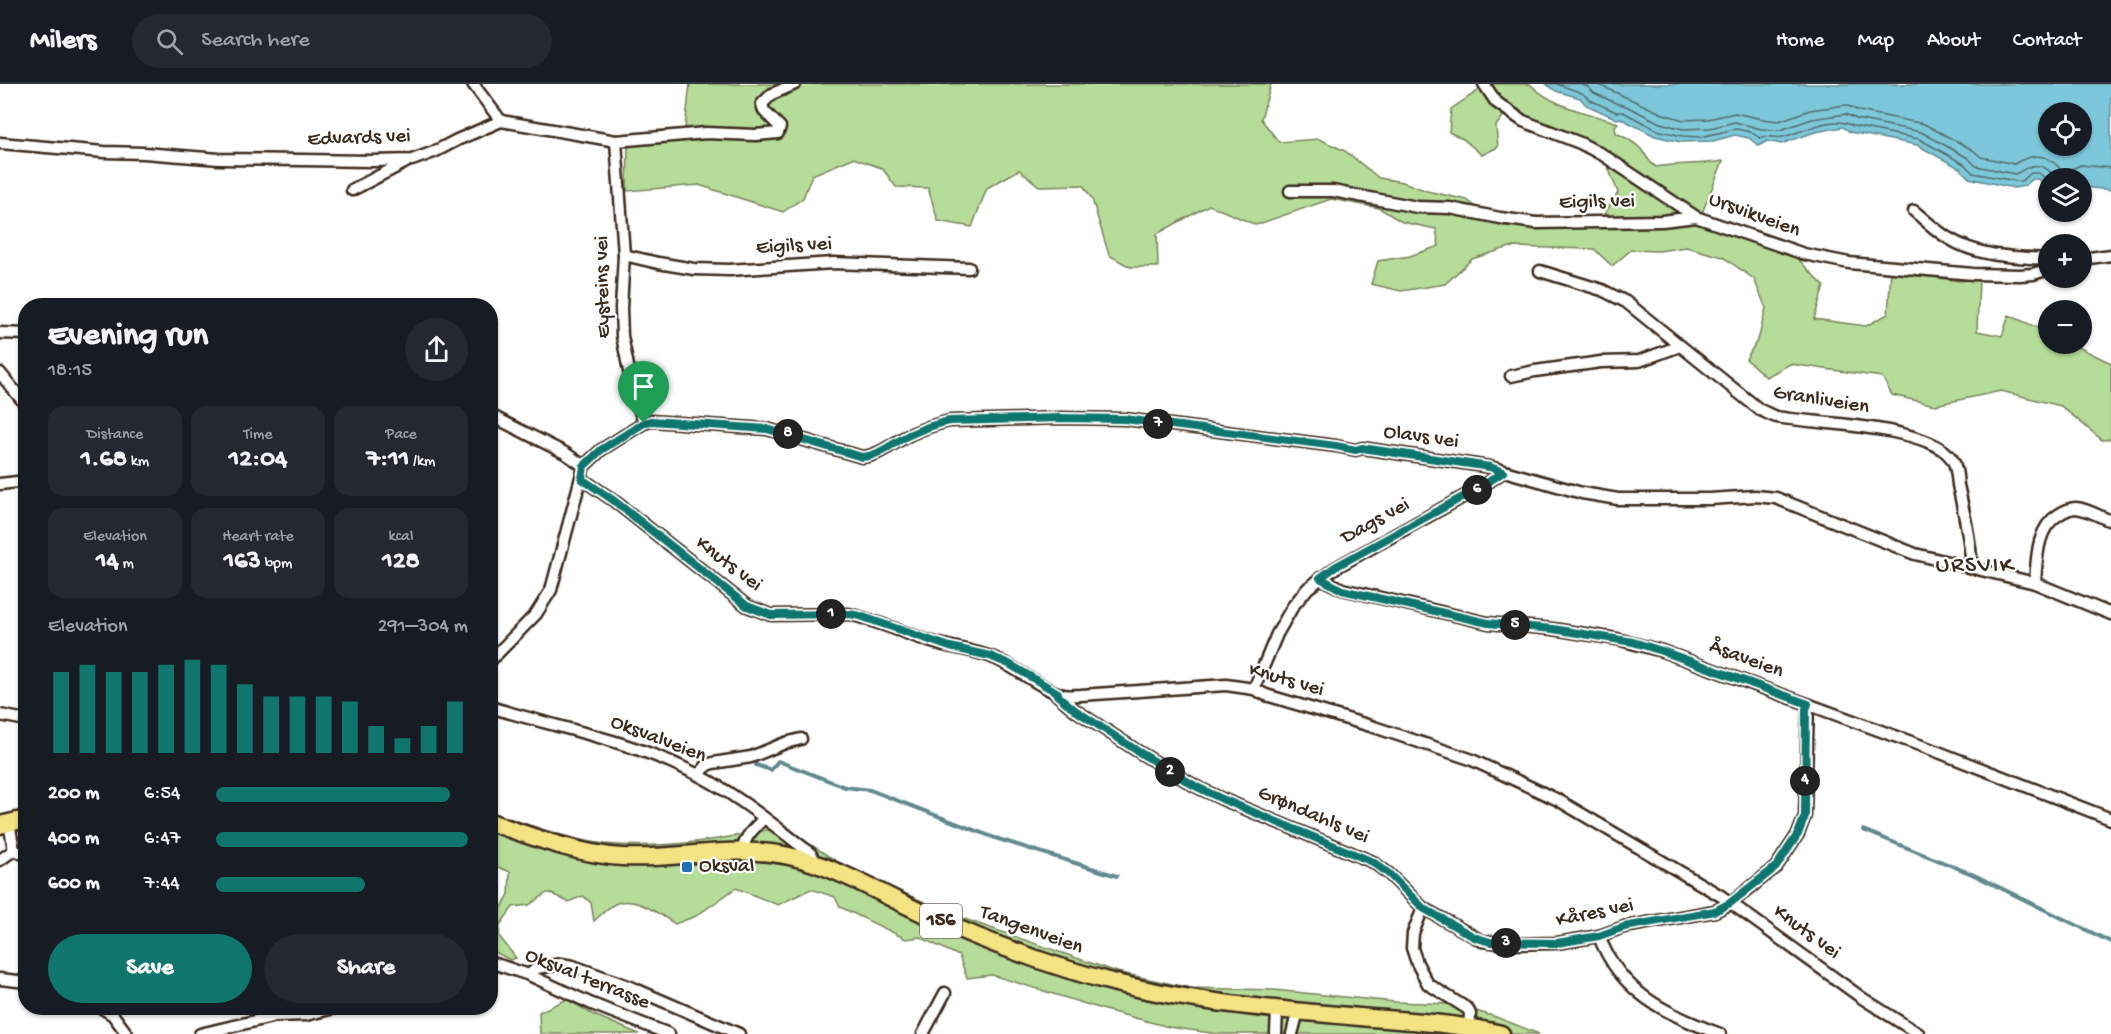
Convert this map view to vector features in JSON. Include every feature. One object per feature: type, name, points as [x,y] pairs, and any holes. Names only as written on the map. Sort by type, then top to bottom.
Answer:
[{"type":"main road","name":"Tangenveien","points":[[498,825],[552,843],[621,857],[658,857],[743,851],[778,854],[817,864],[967,932],[1080,972],[1145,990],[1277,1009],[1469,1027],[1501,1034]]},
{"type":"street","points":[[473,84],[501,121],[616,141],[706,133],[775,134],[780,131],[780,126],[764,111],[762,104],[772,94],[795,84]]},
{"type":"street","name":"Ursvikveien","points":[[1484,84],[1496,102],[1523,122],[1580,143],[1603,155],[1696,217],[1824,259],[1973,274],[2020,275],[2038,272]]},
{"type":"street","name":"Edvards vei","points":[[0,143],[104,153],[144,153],[219,159],[412,160],[501,121]]},
{"type":"street","name":"Eysteins vei","points":[[616,141],[624,255],[622,336],[633,391],[644,423]]},
{"type":"street","points":[[352,190],[412,160]]},
{"type":"street","name":"Eigils vei","points":[[1290,190],[1333,191],[1417,207],[1450,208],[1528,222],[1662,221],[1696,217]]},
{"type":"street","points":[[1914,211],[1936,230],[1963,246],[1985,254],[2038,259]]},
{"type":"street","name":"Eigils vei","points":[[624,255],[658,263],[706,269],[766,269],[833,263],[969,268]]},
{"type":"street","points":[[2092,258],[2111,255]]},
{"type":"street","name":"Granliveien","points":[[1540,271],[1602,290],[1626,302],[1753,405],[1776,417],[1867,428],[1914,437],[1933,444],[1954,462],[1972,567]]},
{"type":"street","points":[[0,333],[18,334]]},
{"type":"street","points":[[1511,376],[1601,362],[1639,362],[1680,346]]},
{"type":"street","points":[[0,373],[18,395]]},
{"type":"street","points":[[498,419],[565,453],[584,466]]},
{"type":"street","name":"Olavs vei","points":[[644,423],[651,421],[724,424],[767,429],[862,457],[869,456],[908,435],[950,421],[1125,419],[1356,450],[1362,448],[1490,467],[1582,494],[1618,499],[1710,499],[1744,496],[1776,498],[1915,554],[2035,583],[2111,614]]},
{"type":"street","points":[[498,653],[536,614],[551,590],[584,466],[601,450],[644,423]]},
{"type":"street","name":"Dags vei","points":[[1254,689],[1277,634],[1293,606],[1302,594],[1320,578],[1335,567],[1481,487],[1503,472]]},
{"type":"street","name":"Knuts vei","points":[[582,479],[613,500],[747,606],[771,615],[849,614],[860,616],[921,638],[990,656],[1009,664],[1058,693],[1081,695],[1226,685],[1254,689],[1266,696],[1374,727],[1470,759],[1558,800],[1721,896],[1862,998],[1919,1034]]},
{"type":"street","points":[[0,484],[18,481]]},
{"type":"street","points":[[2035,583],[2039,543],[2045,528],[2054,518],[2073,508],[2083,509],[2111,521]]},
{"type":"street","name":"Åsaveien","points":[[1320,578],[1342,590],[1488,623],[1553,629],[1633,642],[1808,704],[2111,819]]},
{"type":"street","name":"Grøndahls vei","points":[[1058,693],[1057,695],[1075,710],[1195,786],[1373,862],[1389,874],[1423,908]]},
{"type":"street","name":"Kåres vei","points":[[1423,908],[1474,937],[1490,942],[1549,944],[1599,936],[1624,927],[1715,911],[1730,903],[1776,867],[1798,834],[1805,816],[1806,709],[1808,704]]},
{"type":"street","name":"Oksvalveien","points":[[498,709],[633,748],[699,775],[764,818],[810,853],[817,864]]},
{"type":"street","points":[[0,715],[18,718]]},
{"type":"street","points":[[699,775],[707,765],[752,757],[801,739]]},
{"type":"street","points":[[743,851],[747,836],[764,818]]},
{"type":"street","points":[[4,824],[14,850],[18,852]]},
{"type":"street","points":[[0,860],[14,850]]},
{"type":"street","points":[[1423,908],[1413,933],[1412,948],[1417,963],[1428,984],[1468,1009],[1469,1027]]},
{"type":"street","points":[[1599,936],[1613,966],[1634,990],[1672,1014],[1720,1034]]},
{"type":"street","points":[[529,975],[537,968],[561,964],[573,966],[628,986],[739,1034]]},
{"type":"street","name":"Oksval terrasse","points":[[498,965],[529,975],[592,1004],[669,1034]]},
{"type":"street","points":[[0,979],[18,981]]},
{"type":"street","points":[[923,1034],[945,993]]},
{"type":"street","points":[[1276,1034],[1277,1009]]},
{"type":"street","points":[[1292,1034],[1298,1011]]},
{"type":"street","points":[[113,1015],[127,1034]]},
{"type":"street","points":[[200,1034],[276,1016],[306,1015]]},
{"type":"green space","points":[[690,84],[1271,84],[1261,119],[1279,142],[1319,139],[1345,151],[1379,178],[1403,182],[1427,191],[1467,200],[1501,226],[1548,227],[1603,216],[1618,193],[1605,159],[1509,108],[1496,126],[1498,147],[1482,155],[1463,139],[1449,132],[1451,109],[1482,88],[1482,84],[1530,84],[1560,104],[1618,123],[1615,126],[1616,133],[1638,146],[1656,167],[1723,161],[1702,213],[1741,227],[1795,256],[1824,286],[1814,319],[1866,326],[1888,314],[1891,271],[1959,281],[1979,279],[1977,331],[2002,336],[2009,315],[2038,328],[2038,354],[2092,354],[2111,363],[2111,439],[2102,440],[2061,406],[2001,391],[1935,405],[1892,395],[1882,377],[1790,364],[1766,377],[1746,359],[1759,337],[1766,308],[1754,279],[1723,257],[1686,247],[1659,251],[1631,250],[1612,266],[1594,249],[1510,247],[1472,259],[1445,284],[1401,291],[1371,284],[1378,261],[1410,256],[1439,246],[1436,229],[1402,222],[1379,208],[1331,199],[1256,225],[1209,205],[1157,234],[1158,267],[1130,267],[1109,255],[1092,199],[1083,185],[1039,186],[1019,170],[987,188],[972,227],[938,221],[928,188],[896,187],[882,168],[853,158],[812,175],[803,198],[783,212],[699,185],[627,191],[628,145],[684,137]]},
{"type":"green space","points":[[498,815],[576,839],[628,845],[697,842],[787,826],[805,841],[847,868],[956,916],[1117,972],[1190,988],[1274,990],[1395,1002],[1452,1004],[1496,1017],[1539,1034],[1218,1034],[1169,1027],[992,975],[967,978],[959,956],[920,937],[906,939],[840,907],[835,897],[811,889],[778,905],[736,888],[696,916],[675,924],[645,906],[628,902],[613,905],[594,921],[591,903],[583,896],[568,902],[547,893],[529,905],[513,907],[500,925],[499,936],[516,958],[510,960],[498,954],[498,911],[509,894],[510,872],[498,867]]},
{"type":"green space","points":[[567,999],[592,1014],[639,1034],[540,1034],[539,1012]]},
{"type":"water","points":[[1546,84],[2111,84],[2111,190],[2092,188],[2092,168],[2038,168],[2038,179],[2014,188],[1969,178],[1961,169],[1917,145],[1850,132],[1843,127],[1815,132],[1781,144],[1767,141],[1759,146],[1749,138],[1735,135],[1713,141],[1681,142],[1655,136],[1620,118],[1617,119],[1586,105],[1580,98],[1556,91]]},
{"type":"waterway","points":[[756,765],[771,770],[778,761],[845,787],[870,790],[995,838],[1117,876]]},
{"type":"waterway","points":[[1863,830],[1972,874],[2111,942]]},
{"type":"place","name":"Oksval","points":[[687,867]]},
{"type":"district","name":"URSVIK","points":[[1975,566]]},
{"type":"route","points":[[1125,419],[1356,450],[1362,448],[1490,467],[1503,472],[1481,487],[1335,567],[1320,578],[1342,590],[1488,623],[1553,629],[1633,642],[1808,704],[1806,709],[1805,816],[1798,834],[1776,867],[1730,903],[1715,911],[1624,927],[1599,936],[1557,943],[1510,944],[1482,941],[1423,908],[1389,874],[1373,862],[1195,786],[1075,710],[1057,695],[1058,693],[1009,664],[990,656],[911,635],[860,616],[849,614],[771,615],[747,606],[613,500],[582,479],[584,466],[601,450],[644,423],[651,421],[735,425],[767,429],[815,441],[862,457],[884,450],[908,435],[950,421],[1125,419]]}]
